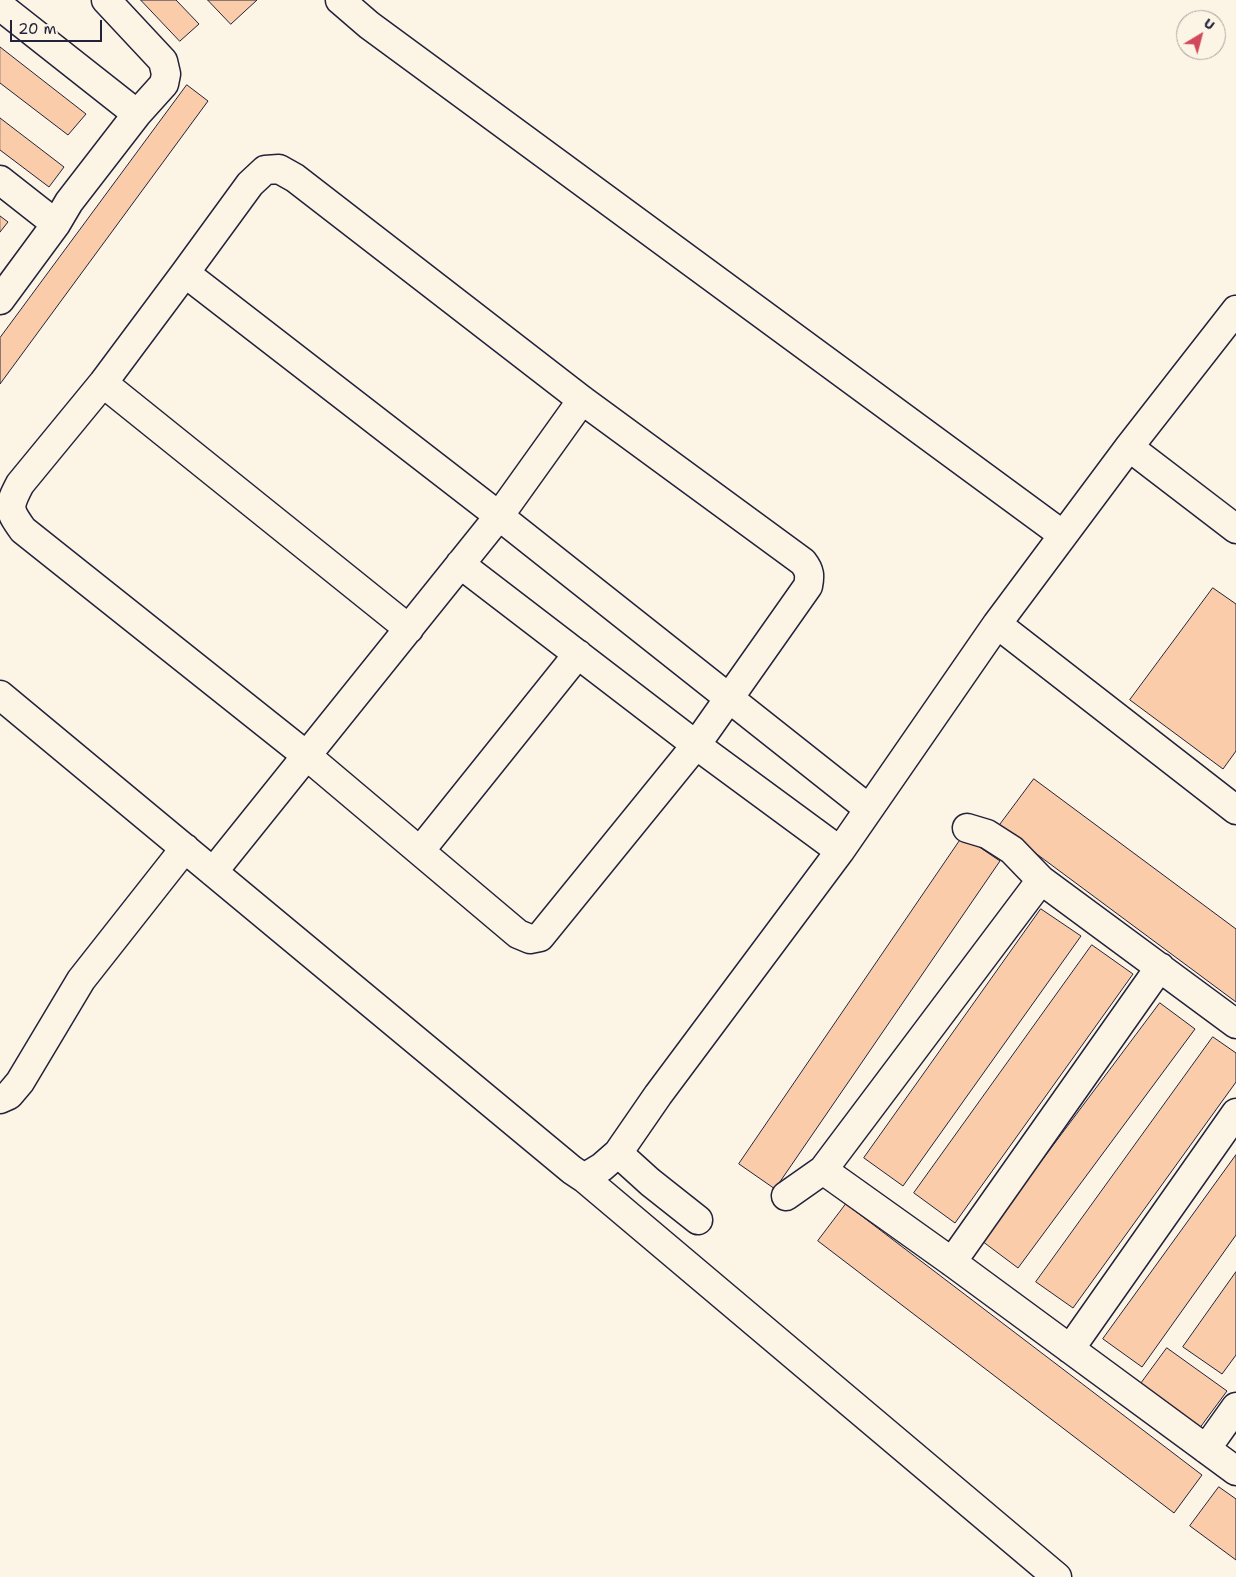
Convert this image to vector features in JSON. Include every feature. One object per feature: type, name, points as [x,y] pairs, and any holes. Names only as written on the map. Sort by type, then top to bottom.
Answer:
[{"type":"street","points":[[0,300],[70,202],[137,114],[164,84],[166,74],[163,61],[106,0]]},
{"type":"street","points":[[340,0],[369,25],[1062,535]]},
{"type":"street","points":[[0,6],[137,114]]},
{"type":"street","points":[[279,169],[295,178],[582,400],[803,562],[808,568],[810,575],[808,586],[696,745],[540,937],[530,939],[518,934],[306,756],[23,530],[11,514],[11,500],[20,484],[103,383],[186,273],[250,184],[264,170],[279,169]]},
{"type":"street","points":[[0,180],[56,224]]},
{"type":"street","points":[[186,273],[499,516],[870,809]]},
{"type":"street","points":[[584,1178],[602,1167],[618,1152],[664,1087],[840,851],[997,624],[1062,535],[1236,310]]},
{"type":"street","points":[[103,383],[409,629]]},
{"type":"street","points":[[213,872],[499,516],[582,400]]},
{"type":"street","points":[[1130,447],[1236,530]]},
{"type":"street","points":[[460,564],[696,745],[840,851]]},
{"type":"street","points":[[997,624],[1236,810]]},
{"type":"street","points":[[420,851],[578,654]]},
{"type":"street","points":[[0,695],[584,1178],[1057,1577]]},
{"type":"street","points":[[967,828],[987,834],[1012,850],[1041,880],[1236,1024]]},
{"type":"street","points":[[0,1098],[9,1095],[20,1082],[81,980],[185,848]]},
{"type":"street","points":[[786,1196],[823,1170],[1041,880]]},
{"type":"street","points":[[952,1262],[1160,968]]},
{"type":"street","points":[[1070,1349],[1236,1113]]},
{"type":"street","points":[[618,1152],[650,1182],[698,1220]]},
{"type":"street","points":[[823,1170],[952,1262],[1236,1471]]},
{"type":"street","points":[[1206,1449],[1236,1407]]},
{"type":"building","points":[[141,0],[176,0],[199,24],[180,41]]},
{"type":"building","points":[[208,0],[257,0],[231,24]]},
{"type":"building","points":[[0,47],[86,114],[68,135],[0,83]]},
{"type":"building","points":[[187,85],[208,101],[0,384],[0,338]]},
{"type":"building","points":[[0,118],[64,167],[49,187],[0,150]]},
{"type":"building","points":[[0,216],[8,222],[0,232]]},
{"type":"building","points":[[1213,588],[1236,604],[1236,751],[1223,769],[1130,700]]},
{"type":"building","points":[[1034,779],[1236,929],[1236,1002],[999,826]]},
{"type":"building","points":[[963,836],[1000,861],[775,1189],[739,1164]]},
{"type":"building","points":[[1041,909],[1081,936],[903,1186],[864,1158]]},
{"type":"building","points":[[1092,945],[1133,974],[955,1223],[914,1193]]},
{"type":"building","points":[[1160,1003],[1195,1029],[1018,1268],[982,1241]]},
{"type":"building","points":[[1213,1037],[1236,1053],[1236,1082],[1073,1308],[1036,1282]]},
{"type":"building","points":[[1236,1155],[1236,1235],[1142,1367],[1103,1339]]},
{"type":"building","points":[[846,1204],[1202,1475],[1174,1513],[818,1241]]},
{"type":"building","points":[[1236,1272],[1236,1355],[1222,1374],[1183,1347]]},
{"type":"building","points":[[1167,1348],[1227,1391],[1196,1433],[1137,1389]]},
{"type":"building","points":[[1219,1487],[1236,1499],[1236,1560],[1190,1526]]}]
